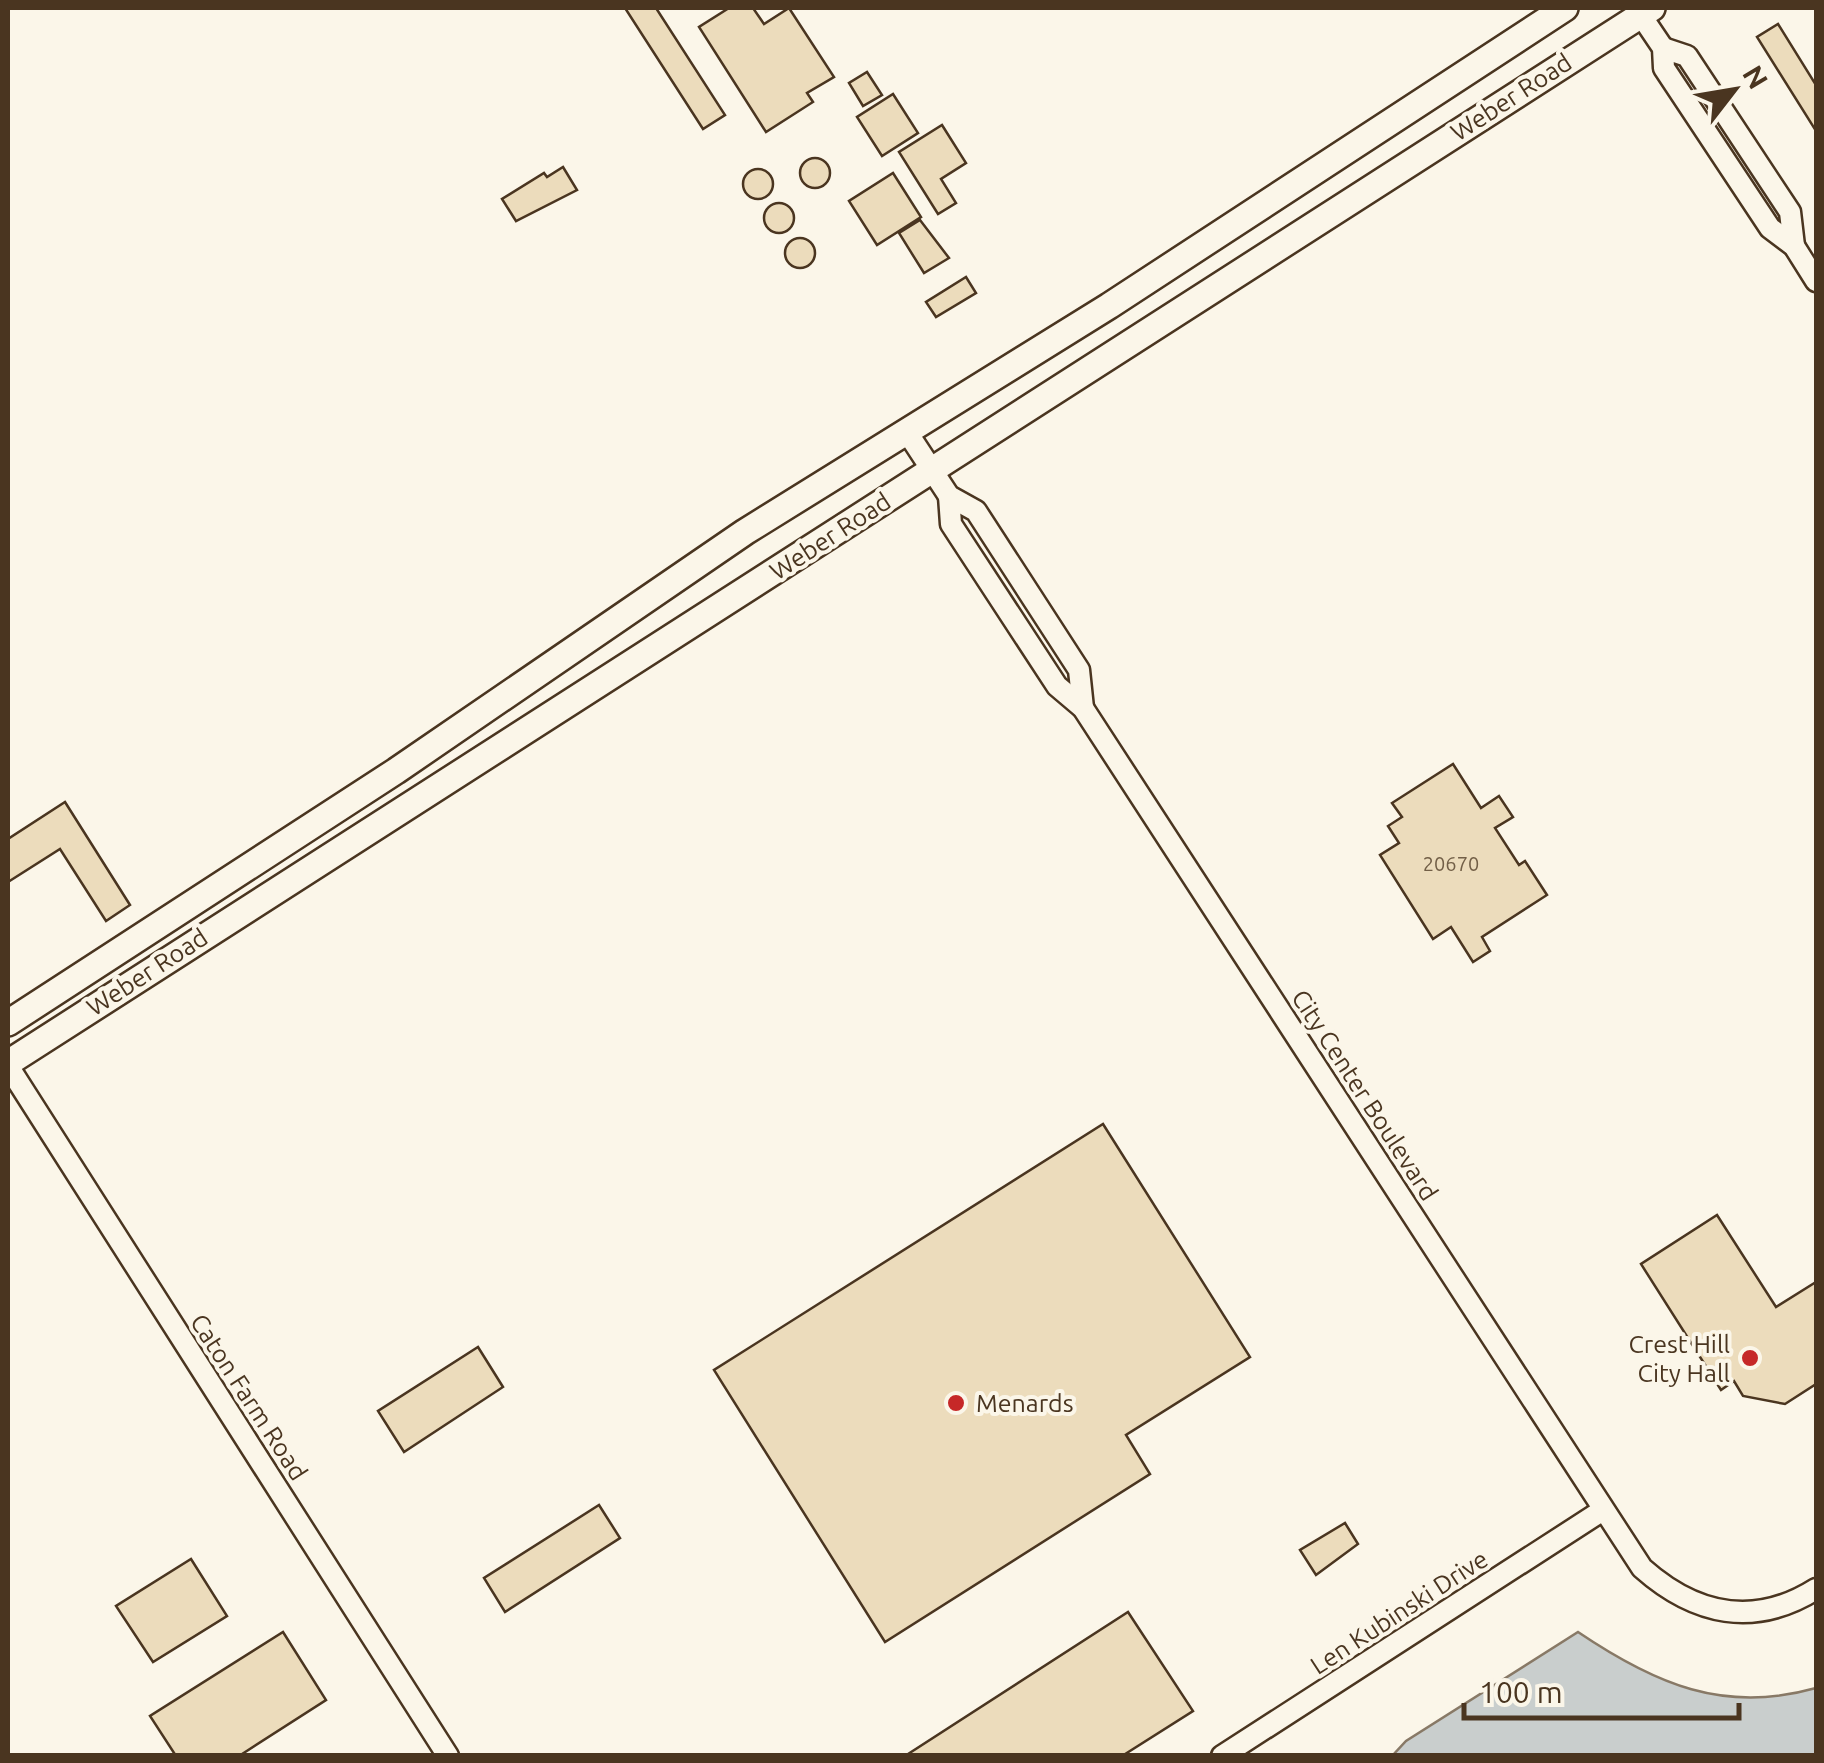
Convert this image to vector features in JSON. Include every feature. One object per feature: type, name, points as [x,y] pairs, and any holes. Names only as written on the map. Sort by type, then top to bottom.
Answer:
[{"type":"main road","name":"Weber Road","points":[[8,1023],[396,771],[745,532],[1110,306],[1564,8]]},
{"type":"main road","name":"Weber Road","points":[[8,1065],[1643,10]]},
{"type":"street","points":[[1643,10],[1663,48],[1664,68],[1770,228],[1794,246],[1816,281]]},
{"type":"street","name":"City Center Boulevard","points":[[907,432],[949,496],[976,511],[1080,670],[1084,708],[1642,1568],[1666,1588],[1717,1612],[1745,1616],[1780,1609],[1816,1589]]},
{"type":"street","name":"Caton Farm Road","points":[[8,1065],[448,1756]]},
{"type":"street","name":"Len Kubinski Drive","points":[[1222,1756],[1603,1510]]},
{"type":"shaded area","points":[[1578,1632],[1635,1666],[1691,1689],[1751,1698],[1816,1688],[1816,1755],[1393,1755],[1406,1741]]},
{"type":"building","points":[[625,8],[656,8],[725,115],[703,129]]},
{"type":"building","points":[[729,8],[753,8],[764,24],[789,8],[834,77],[807,93],[813,102],[766,132],[699,27]]},
{"type":"building","points":[[1778,24],[1816,85],[1816,131],[1757,37]]},
{"type":"building","points":[[867,72],[882,95],[863,106],[849,83]]},
{"type":"building","points":[[893,94],[918,133],[882,156],[857,117]]},
{"type":"building","points":[[942,125],[966,163],[941,179],[956,203],[938,214],[899,152]]},
{"type":"building","points":[[815,158],[826,162],[830,173],[826,184],[815,188],[804,184],[800,173],[804,162]]},
{"type":"building","points":[[563,167],[577,190],[516,221],[502,199],[544,173],[547,177]]},
{"type":"building","points":[[758,169],[769,173],[773,184],[769,195],[758,199],[747,195],[743,184],[747,173]]},
{"type":"building","points":[[893,173],[921,217],[877,245],[849,201]]},
{"type":"building","points":[[779,203],[790,207],[794,218],[790,229],[779,233],[768,229],[764,218],[768,207]]},
{"type":"building","points":[[920,220],[949,258],[924,273],[899,233]]},
{"type":"building","points":[[800,238],[811,242],[815,253],[811,264],[800,268],[789,264],[785,253],[789,242]]},
{"type":"building","points":[[966,277],[976,293],[936,317],[926,302]]},
{"type":"building","points":[[1453,764],[1481,808],[1499,796],[1513,817],[1495,828],[1519,865],[1525,861],[1547,895],[1482,937],[1490,951],[1473,962],[1451,927],[1433,939],[1380,855],[1399,843],[1388,826],[1402,817],[1392,803]]},
{"type":"building","points":[[65,802],[130,905],[106,921],[60,849],[8,882],[8,839]]},
{"type":"building","name":"Menards","points":[[1103,1124],[1250,1357],[1126,1435],[1150,1474],[885,1642],[714,1370]]},
{"type":"building","points":[[1717,1215],[1776,1307],[1816,1282],[1816,1384],[1785,1404],[1743,1396],[1734,1381],[1721,1390],[1641,1264]]},
{"type":"building","points":[[478,1347],[503,1387],[404,1452],[378,1411]]},
{"type":"building","points":[[599,1505],[620,1538],[505,1612],[484,1578]]},
{"type":"building","points":[[1345,1523],[1358,1544],[1316,1575],[1300,1550]]},
{"type":"building","points":[[191,1559],[227,1616],[153,1662],[116,1606]]},
{"type":"building","points":[[1128,1612],[1193,1711],[1122,1756],[905,1756]]},
{"type":"building","points":[[283,1632],[326,1700],[239,1756],[176,1756],[150,1716]]},
{"type":"place","name":"Crest Hill City Hall","points":[[1750,1358]]},
{"type":"place","name":"Menards","points":[[956,1403]]}]
